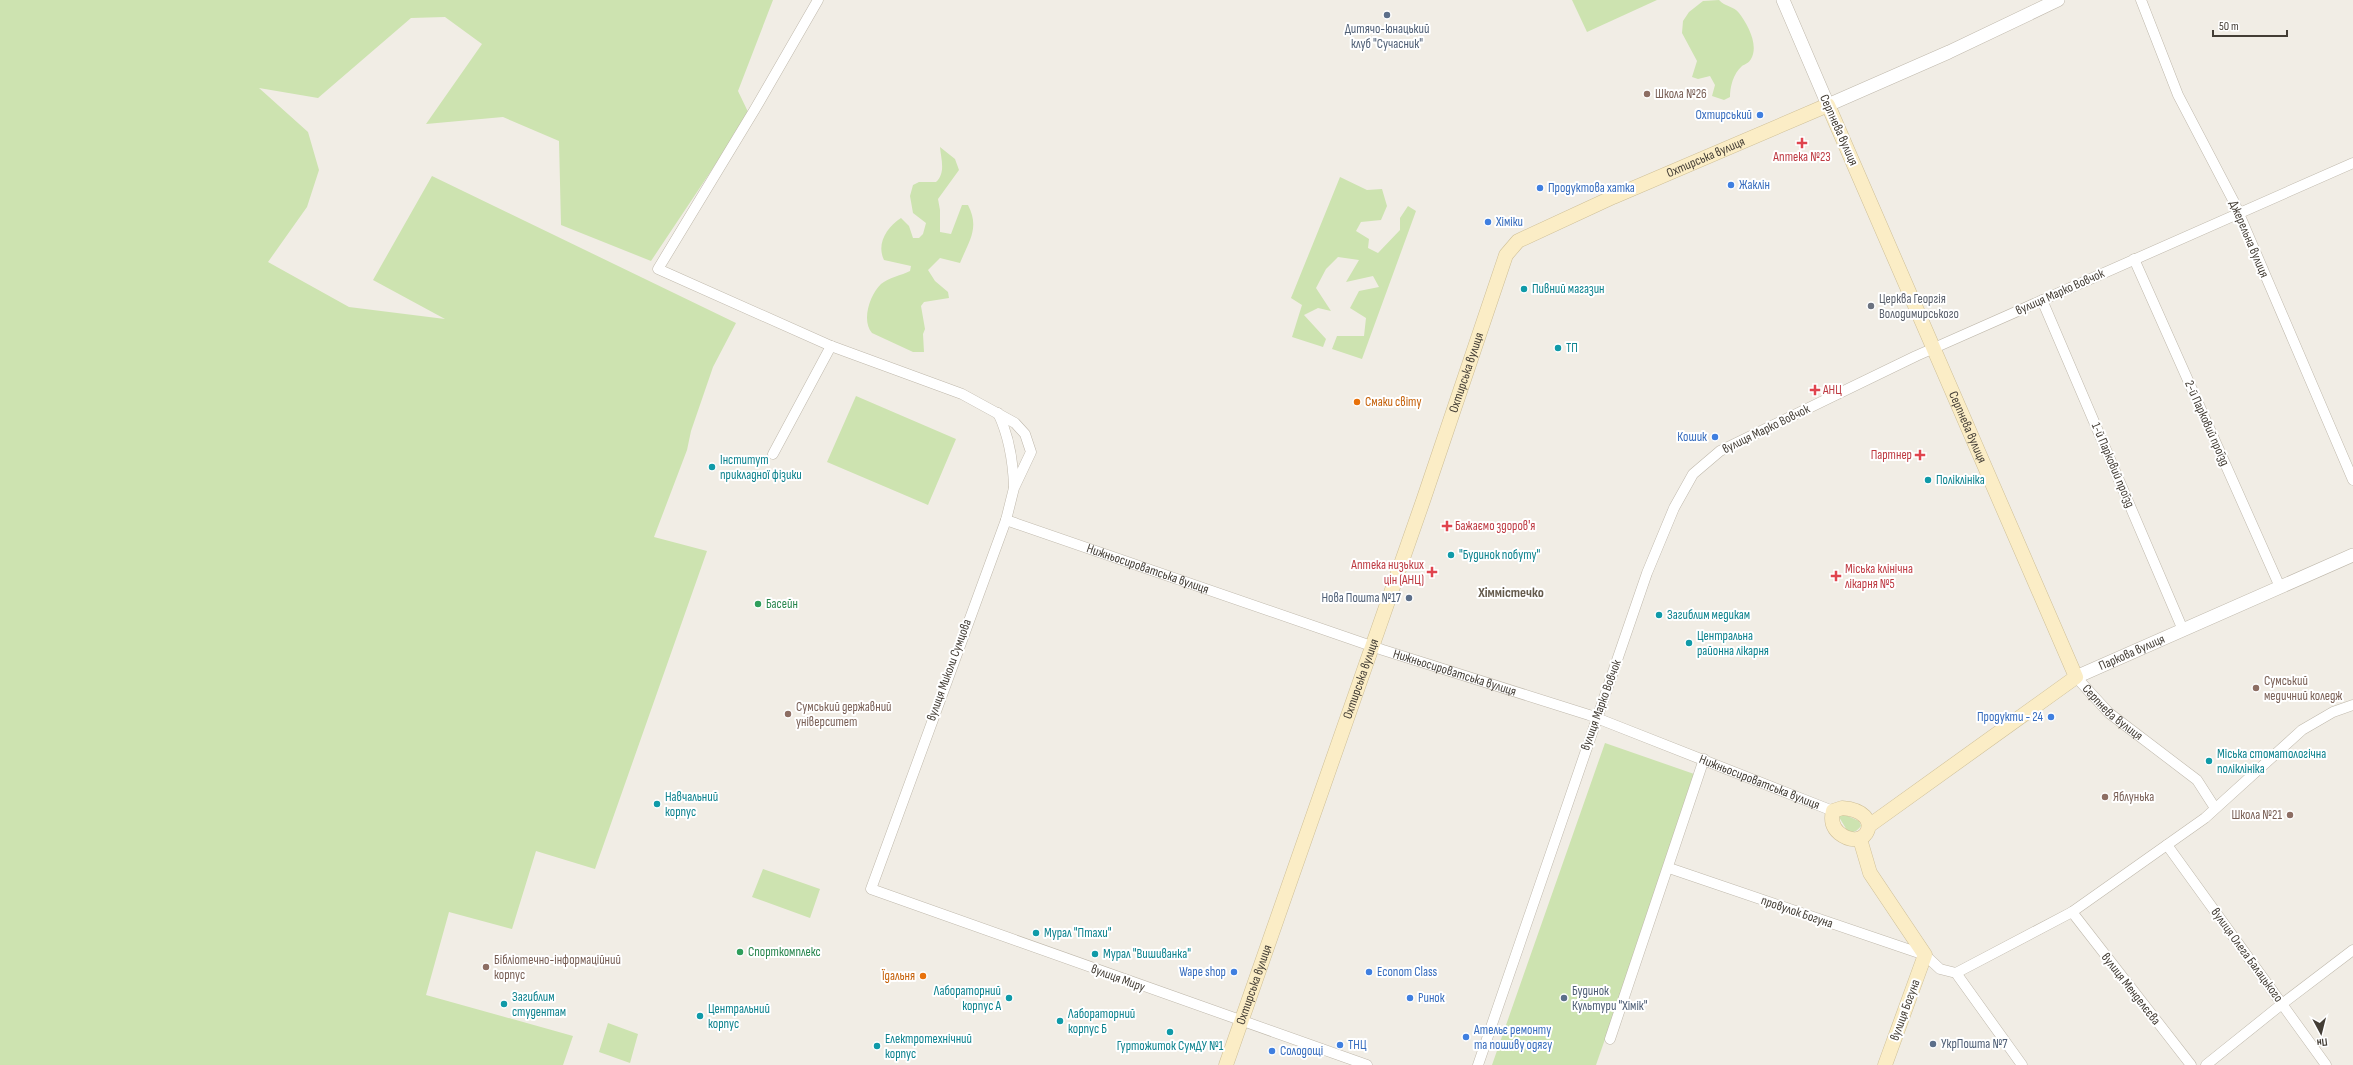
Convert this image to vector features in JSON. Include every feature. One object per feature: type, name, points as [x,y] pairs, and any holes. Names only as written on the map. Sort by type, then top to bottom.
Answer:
[{"type":"main road","name":"Серпнева вулиця","points":[[1828,105],[1935,348],[2076,677]]},
{"type":"main road","name":"Охтирська вулиця","points":[[1226,1065],[1506,255],[1518,241],[1644,183],[1828,105]]},
{"type":"main road","name":"Паркова вулиця","points":[[1870,825],[2076,677]]},
{"type":"main road","name":"Нижньосироватська вулиця","points":[[1860,839],[1850,840],[1837,831],[1833,824],[1834,811],[1850,809],[1862,813],[1868,819],[1870,825]]},
{"type":"main road","points":[[1870,825],[1866,834],[1860,839],[1870,873],[1925,955]]},
{"type":"main road","name":"вулиця Богуна","points":[[1885,1065],[1925,955]]},
{"type":"street","points":[[818,0],[755,109],[658,269],[831,346],[962,394],[998,412],[1005,428],[1013,469],[1014,488]]},
{"type":"street","name":"Серпнева вулиця","points":[[1783,0],[1828,105]]},
{"type":"street","name":"Охтирська вулиця","points":[[1828,105],[1949,52],[2058,0]]},
{"type":"street","name":"Джерельна вулиця","points":[[2140,0],[2178,95],[2234,202],[2237,213],[2353,480]]},
{"type":"street","name":"вулиця Марко Вовчок","points":[[1478,1065],[1596,717],[1647,573],[1674,508],[1693,474],[1720,451],[1738,441],[1935,348],[2237,213],[2352,165]]},
{"type":"street","name":"2-й Парковий проїзд","points":[[2134,259],[2280,587]]},
{"type":"street","name":"1-й Парковий проїзд","points":[[2042,300],[2183,630]]},
{"type":"street","points":[[773,454],[831,346]]},
{"type":"street","name":"вулиця Миколи Сумцова","points":[[871,889],[1006,520],[1014,488],[1031,452],[1025,434],[1014,423],[998,412]]},
{"type":"street","name":"Нижньосироватська вулиця","points":[[1006,520],[1372,646],[1596,717],[1834,811]]},
{"type":"street","name":"Паркова вулиця","points":[[2076,677],[2353,554]]},
{"type":"street","name":"Серпнева вулиця","points":[[2076,677],[2108,713],[2197,780],[2215,808]]},
{"type":"street","points":[[1956,973],[2072,912],[2205,818],[2302,730],[2333,712],[2353,705]]},
{"type":"street","points":[[1610,1039],[1669,868],[1704,759]]},
{"type":"street","name":"вулиця Олега Балацького","points":[[2167,845],[2326,1065]]},
{"type":"street","name":"провулок Богуна","points":[[1669,868],[1925,955]]},
{"type":"street","name":"вулиця Миру","points":[[871,889],[1367,1065]]},
{"type":"street","name":"вулиця Менделєєва","points":[[2072,912],[2191,1065]]},
{"type":"street","points":[[2206,1065],[2282,1004],[2353,950]]},
{"type":"street","points":[[1925,955],[1940,969],[1956,973],[2022,1065]]},
{"type":"green space","points":[[0,0],[773,0],[738,91],[749,114],[651,261],[561,225],[559,141],[503,117],[426,124],[482,44],[445,17],[411,18],[318,98],[259,88],[308,132],[319,170],[307,207],[268,262],[349,307],[445,319],[373,280],[432,176],[736,323],[713,367],[691,431],[687,450],[654,537],[707,551],[595,869],[536,851],[512,929],[449,912],[426,995],[573,1036],[563,1065],[0,1065]]},
{"type":"green space","points":[[1572,0],[1657,0],[1587,32]]},
{"type":"green space","points":[[1719,0],[1739,13],[1749,29],[1754,48],[1750,60],[1739,69],[1734,77],[1731,85],[1730,97],[1724,100],[1712,96],[1715,85],[1710,76],[1698,79],[1692,77],[1697,61],[1682,33],[1683,21],[1689,12],[1703,1]]},
{"type":"green space","points":[[940,147],[955,159],[959,170],[938,199],[940,210],[940,232],[951,234],[962,205],[968,205],[973,221],[973,228],[970,241],[960,263],[940,258],[928,270],[935,281],[948,292],[949,298],[924,302],[921,306],[925,329],[923,334],[924,352],[913,352],[872,333],[867,322],[867,315],[870,301],[877,288],[887,280],[910,271],[911,266],[884,260],[881,248],[882,242],[887,231],[901,218],[909,226],[913,238],[919,238],[923,234],[926,223],[913,213],[910,196],[913,185],[919,182],[936,182],[939,178],[942,170]]},
{"type":"green space","points":[[1340,177],[1367,190],[1382,189],[1387,206],[1381,220],[1361,222],[1356,231],[1369,239],[1368,248],[1378,253],[1400,230],[1400,218],[1408,206],[1416,211],[1362,359],[1332,349],[1337,336],[1364,336],[1366,318],[1350,308],[1359,291],[1379,287],[1373,276],[1346,282],[1359,260],[1338,257],[1326,269],[1316,288],[1331,311],[1318,308],[1304,315],[1326,339],[1323,347],[1292,337],[1302,305],[1291,298]]},
{"type":"green space","points":[[856,396],[956,439],[928,505],[827,462]]},
{"type":"green space","points":[[1605,743],[1697,775],[1596,1065],[1492,1065]]},
{"type":"green space","points":[[1843,814],[1859,821],[1861,826],[1855,831],[1848,832],[1839,817]]},
{"type":"green space","points":[[763,869],[820,889],[810,918],[752,897]]},
{"type":"green space","points":[[608,1023],[638,1034],[630,1063],[599,1052]]},
{"type":"place","name":"Дитячо-юнацький клуб \"Сучасник\"","points":[[1387,15]]},
{"type":"place","name":"Школа №26","points":[[1647,94]]},
{"type":"place","name":"Охтирський","points":[[1760,115]]},
{"type":"place","name":"Аптека №23","points":[[1802,143]]},
{"type":"place","name":"Жаклін","points":[[1731,185]]},
{"type":"place","name":"Продуктова хатка","points":[[1540,188]]},
{"type":"place","name":"Хіміки","points":[[1488,222]]},
{"type":"place","name":"Пивний магазин","points":[[1524,289]]},
{"type":"place","name":"Церква Георгія Володимирського","points":[[1871,306]]},
{"type":"place","name":"ТП","points":[[1558,348]]},
{"type":"place","name":"АНЦ","points":[[1815,390]]},
{"type":"place","name":"Смаки світу","points":[[1357,402]]},
{"type":"place","name":"Кошик","points":[[1715,437]]},
{"type":"place","name":"Партнер","points":[[1920,455]]},
{"type":"place","name":"Інститут прикладної фізики","points":[[712,467]]},
{"type":"place","name":"Поліклініка","points":[[1928,480]]},
{"type":"place","name":"Бажаємо здоров'я","points":[[1447,526]]},
{"type":"place","name":"\"Будинок побуту\"","points":[[1451,555]]},
{"type":"place","name":"Аптека низьких цін (АНЦ)","points":[[1432,572]]},
{"type":"place","name":"Міська клінічна лікарня №5","points":[[1836,576]]},
{"type":"place","name":"Нова Пошта №17","points":[[1409,598]]},
{"type":"place","name":"Басейн","points":[[758,604]]},
{"type":"place","name":"Загиблим медикам","points":[[1659,615]]},
{"type":"place","name":"Центральна районна лікарня","points":[[1689,643]]},
{"type":"place","name":"Сумський медичний коледж","points":[[2256,688]]},
{"type":"place","name":"Сумський державний університет","points":[[788,714]]},
{"type":"place","name":"Продукти - 24","points":[[2051,717]]},
{"type":"place","name":"Міська стоматологічна поліклініка","points":[[2209,761]]},
{"type":"place","name":"Яблунька","points":[[2105,797]]},
{"type":"place","name":"Навчальний корпус","points":[[657,804]]},
{"type":"place","name":"Школа №21","points":[[2290,815]]},
{"type":"place","name":"Мурал \"Птахи\"","points":[[1036,933]]},
{"type":"place","name":"Спорткомплекс","points":[[740,952]]},
{"type":"place","name":"Мурал \"Вишиванка\"","points":[[1095,954]]},
{"type":"place","name":"Бібліотечно-інформаційний корпус","points":[[486,967]]},
{"type":"place","name":"Wape shop","points":[[1234,972]]},
{"type":"place","name":"Econom Class","points":[[1369,972]]},
{"type":"place","name":"Їдальня","points":[[923,976]]},
{"type":"place","name":"Лабораторний корпус А","points":[[1009,998]]},
{"type":"place","name":"Ринок","points":[[1410,998]]},
{"type":"place","name":"Будинок Культури \"Хімік\"","points":[[1564,998]]},
{"type":"place","name":"Загиблим студентам","points":[[504,1004]]},
{"type":"place","name":"Центральний корпус","points":[[700,1016]]},
{"type":"place","name":"Лабораторний корпус Б","points":[[1060,1021]]},
{"type":"place","name":"Гуртожиток СумДУ №1","points":[[1170,1032]]},
{"type":"place","name":"Ательє ремонту та пошиву одягу","points":[[1466,1037]]},
{"type":"place","name":"УкрПошта №7","points":[[1933,1044]]},
{"type":"place","name":"ТНЦ","points":[[1340,1045]]},
{"type":"place","name":"Електротехнічний корпус","points":[[877,1046]]},
{"type":"place","name":"Солодощі","points":[[1272,1051]]},
{"type":"district","name":"Хіммістечко","points":[[1511,592]]}]
